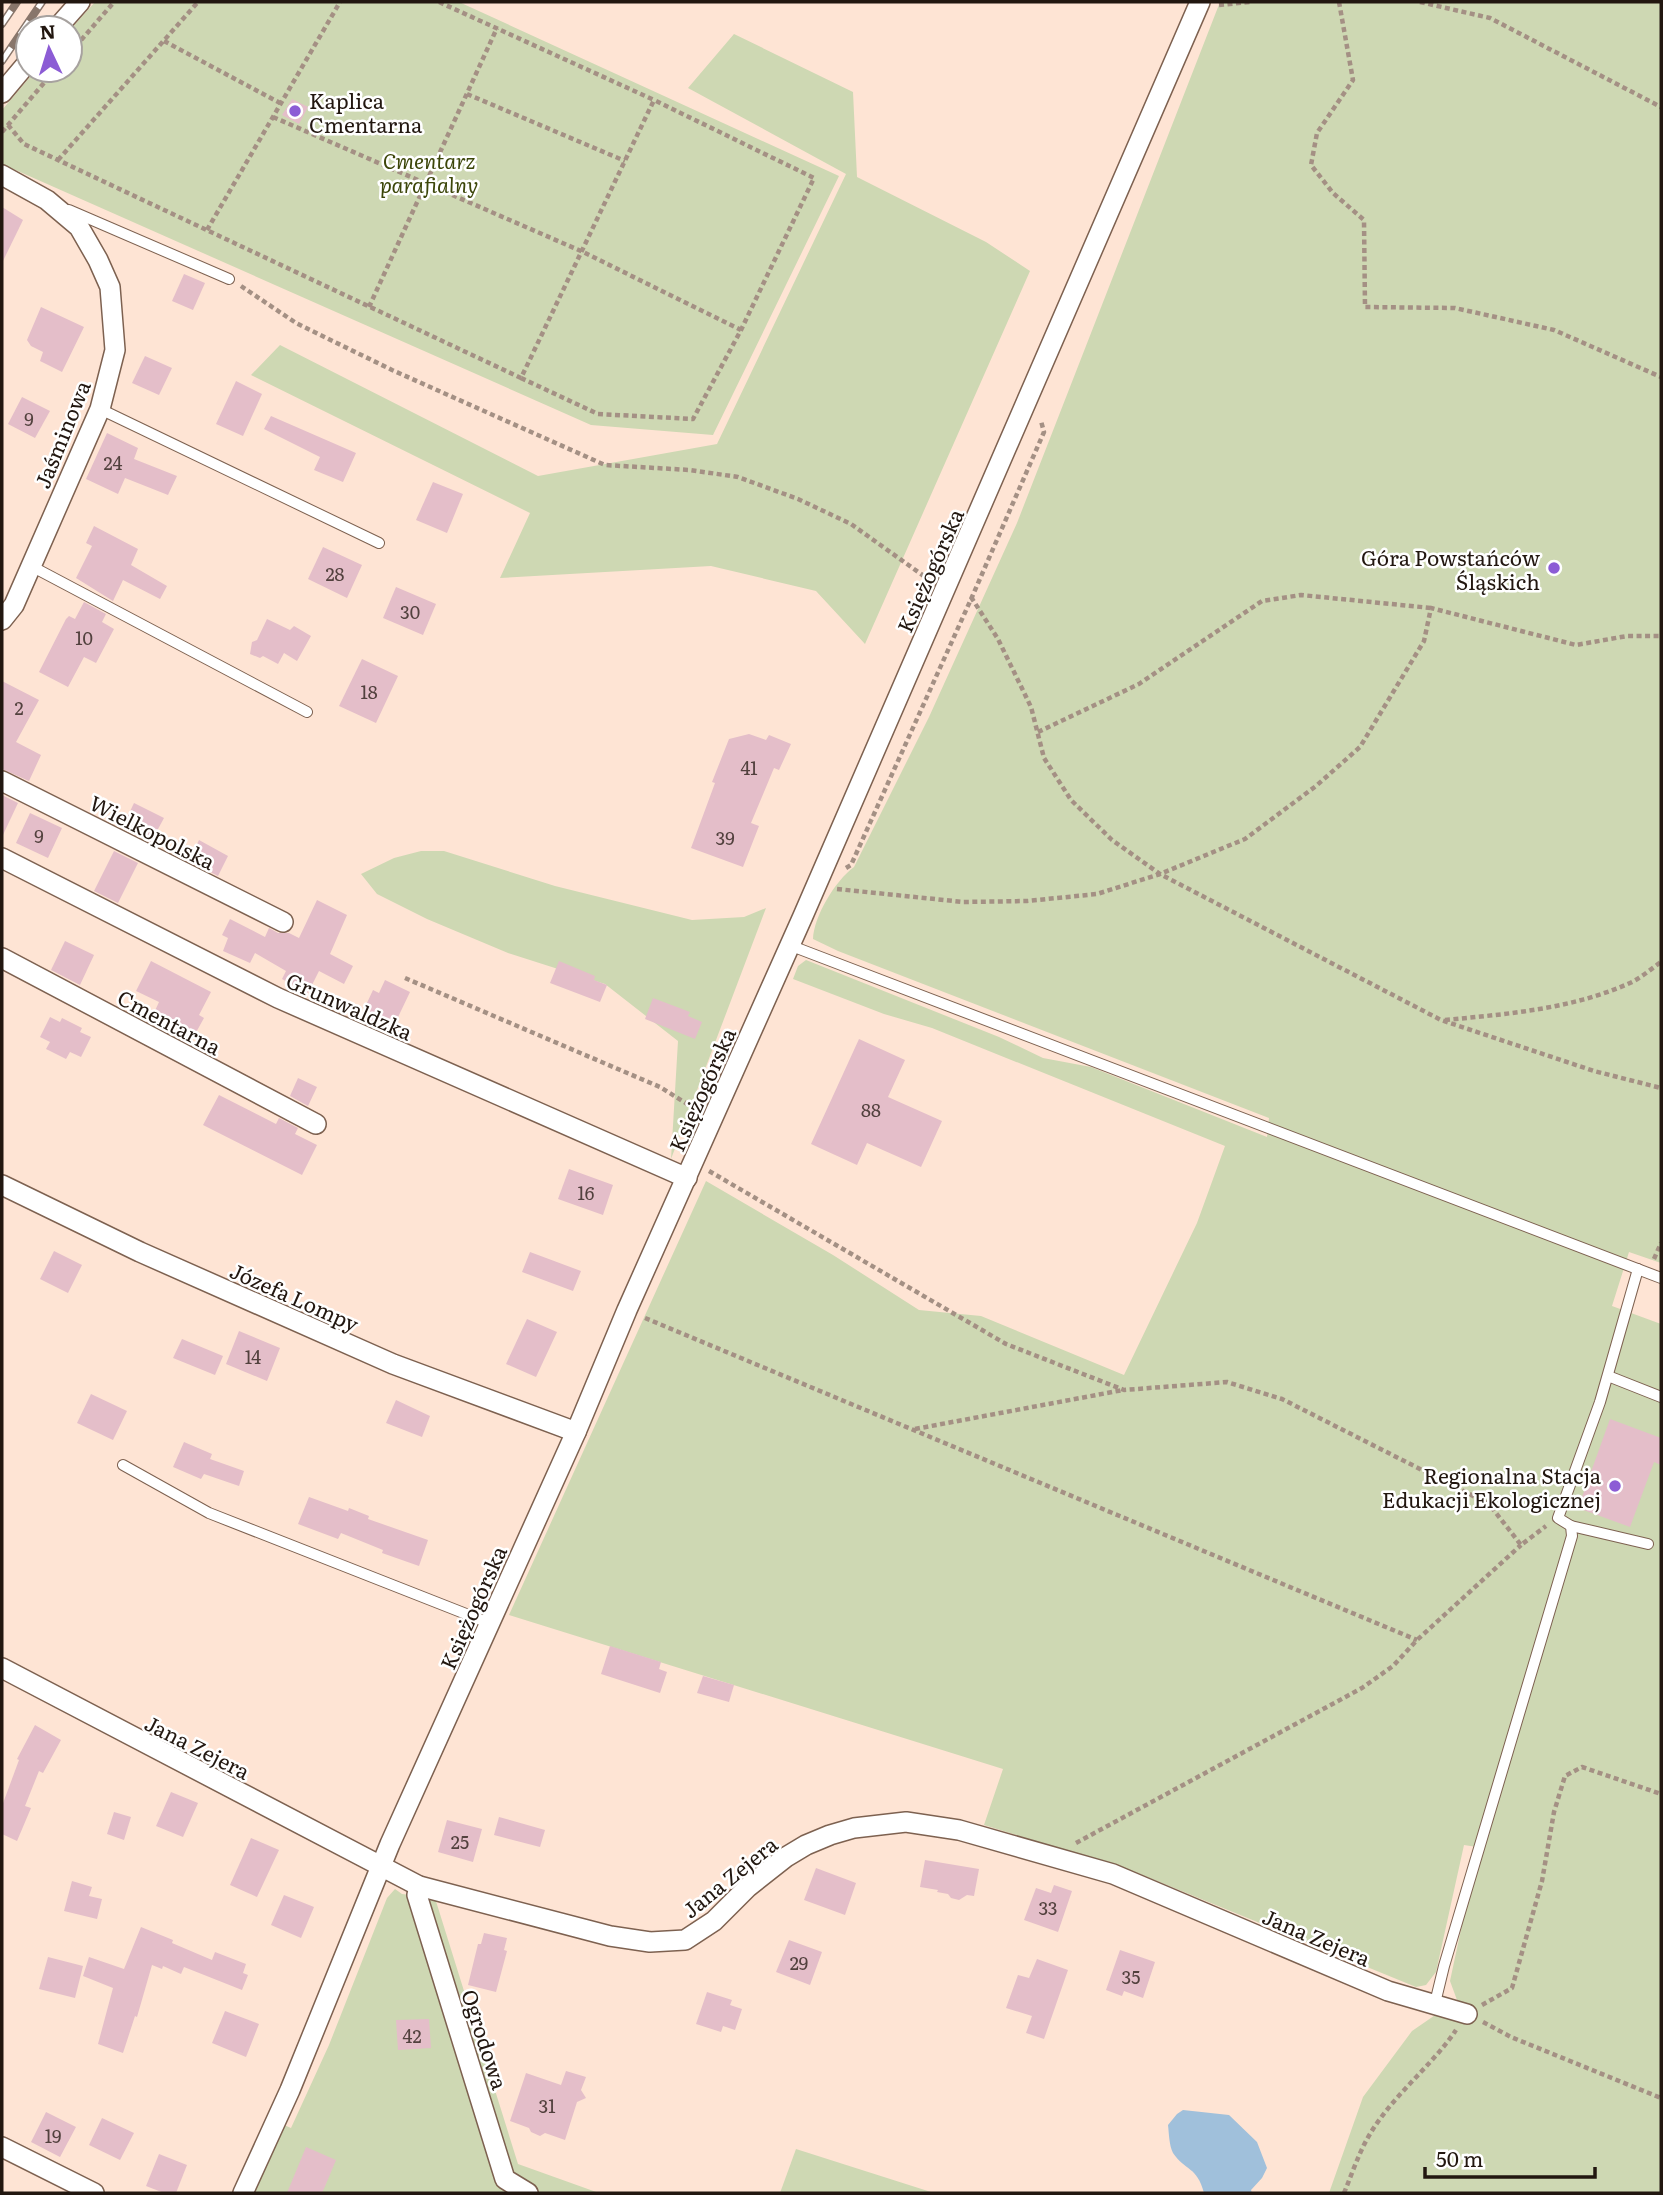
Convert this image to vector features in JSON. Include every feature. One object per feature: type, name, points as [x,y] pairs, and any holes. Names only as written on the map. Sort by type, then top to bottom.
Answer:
[{"type":"street","name":"Księżogórska","points":[[243,2193],[290,2090],[382,1866],[489,1623],[1207,4]]},
{"type":"street","points":[[2,93],[14,79]]},
{"type":"street","name":"Jaśminowa","points":[[2,174],[47,200],[79,227],[110,287],[115,351],[100,409],[14,605],[2,620]]},
{"type":"street","name":"Wielkopolska","points":[[2,781],[284,922]]},
{"type":"street","name":"Grunwaldzka","points":[[2,858],[278,999],[690,1170]]},
{"type":"street","name":"Cmentarna","points":[[2,958],[316,1124]]},
{"type":"street","name":"Józefa Lompy","points":[[2,1185],[140,1252],[393,1364],[576,1432]]},
{"type":"street","name":"Jana Zejera","points":[[2,1668],[419,1886],[610,1936],[667,1942],[685,1940],[700,1932],[748,1887],[786,1857],[830,1835],[854,1828],[906,1822],[959,1830],[1112,1874],[1388,1991],[1467,2014]]},
{"type":"street","name":"Ogrodowa","points":[[419,1886],[417,1895],[505,2179],[528,2193]]},
{"type":"street","points":[[2,2147],[94,2193]]},
{"type":"lane","points":[[47,200],[229,279]]},
{"type":"lane","points":[[100,409],[379,543]]},
{"type":"lane","points":[[31,566],[307,712]]},
{"type":"lane","points":[[789,945],[1661,1278]]},
{"type":"lane","points":[[1639,1269],[1608,1376],[1558,1518],[1571,1531],[1648,1544]]},
{"type":"lane","points":[[1608,1376],[1661,1398]]},
{"type":"lane","points":[[123,1465],[209,1513],[489,1623]]},
{"type":"lane","points":[[1435,2003],[1571,1531]]},
{"type":"path","points":[[84,37],[114,2]]},
{"type":"path","points":[[58,160],[198,2]]},
{"type":"path","points":[[207,230],[340,2]]},
{"type":"path","points":[[8,125],[24,144],[598,414],[693,419],[741,330],[814,178],[653,100],[439,2]]},
{"type":"path","points":[[1207,4],[1250,2]]},
{"type":"path","points":[[1339,2],[1353,80],[1317,133],[1311,165],[1334,193],[1364,220],[1365,307],[1455,308],[1555,330],[1661,377]]},
{"type":"path","points":[[1420,2],[1490,18],[1661,107]]},
{"type":"path","points":[[369,307],[497,28]]},
{"type":"path","points":[[164,41],[281,103]]},
{"type":"path","points":[[2,132],[43,84]]},
{"type":"path","points":[[467,94],[625,161]]},
{"type":"path","points":[[521,378],[653,100]]},
{"type":"path","points":[[273,117],[581,251],[741,330]]},
{"type":"path","points":[[229,279],[296,323],[392,370],[605,465],[690,470],[738,477],[798,499],[851,524],[945,591],[972,597],[1009,662],[1031,708],[1044,758],[1071,800],[1112,840],[1160,874],[1441,1020],[1594,1071],[1661,1088]]},
{"type":"path","points":[[851,865],[1044,432]]},
{"type":"path","points":[[1038,732],[1139,684],[1262,600],[1301,595],[1432,608],[1576,645],[1627,636],[1661,636]]},
{"type":"path","points":[[816,884],[829,888],[962,902],[1027,901],[1097,894],[1160,874],[1245,839],[1317,786],[1360,747],[1424,641],[1432,608]]},
{"type":"path","points":[[1441,1020],[1527,1012],[1591,998],[1632,982],[1661,962]]},
{"type":"path","points":[[405,978],[660,1087],[713,1119]]},
{"type":"path","points":[[690,1170],[1006,1344],[1124,1390]]},
{"type":"path","points":[[1652,1263],[1661,1243]]},
{"type":"path","points":[[627,1310],[1416,1640]]},
{"type":"path","points":[[912,1429],[1124,1390],[1227,1382],[1282,1399],[1489,1504],[1521,1545]]},
{"type":"path","points":[[1051,1856],[1141,1810],[1362,1688],[1393,1666],[1416,1640],[1521,1545],[1558,1518]]},
{"type":"path","points":[[1344,2193],[1370,2134],[1406,2087],[1442,2050],[1467,2014],[1512,1988],[1542,1881],[1554,1812],[1565,1776],[1582,1767],[1661,1794]]},
{"type":"path","points":[[1467,2014],[1523,2042],[1661,2098]]},
{"type":"green space","name":"Cmentarz parafialny","points":[[95,2],[459,2],[839,176],[713,435],[591,425],[2,164],[2,110],[24,84],[84,84],[84,14]]},
{"type":"green space","points":[[1220,2],[1661,2],[1661,1263],[1629,1252],[1612,1306],[1661,1324],[1661,2193],[1329,2193],[1363,2097],[1412,2031],[1457,2000],[1450,1981],[1483,1848],[1464,1845],[1436,1972],[1426,1985],[1416,1987],[1135,1872],[984,1825],[1003,1769],[509,1615],[706,1181],[833,1255],[919,1310],[981,1316],[1124,1375],[1197,1223],[1225,1146],[932,1028],[884,1014],[793,979],[798,966],[806,960],[999,1037],[1043,1058],[1091,1067],[1267,1137],[1269,1118],[813,939],[821,910],[840,881],[854,867],[929,717],[1017,523]]},
{"type":"green space","points":[[734,34],[853,92],[857,177],[986,242],[1030,271],[865,644],[816,591],[711,566],[500,578],[530,513],[251,375],[280,345],[538,476],[717,444],[846,174],[688,88]]},
{"type":"green space","points":[[421,851],[444,851],[555,886],[692,920],[744,917],[766,908],[671,1159],[678,1041],[605,984],[508,953],[427,919],[377,894],[361,874],[394,858]]},
{"type":"green space","points":[[395,1889],[402,1894],[435,1898],[518,2164],[599,2193],[252,2193],[284,2125],[291,2128],[329,2045],[387,1898]]},
{"type":"green space","points":[[796,2149],[931,2192],[934,2193],[780,2193]]},
{"type":"water","points":[[1183,2110],[1229,2115],[1257,2142],[1267,2168],[1251,2190],[1252,2193],[1204,2193],[1198,2178],[1177,2159],[1171,2146],[1168,2125]]},
{"type":"building","name":"Kaplica Cmentarna","points":[[292,99],[308,107],[299,124],[282,115]]},
{"type":"building","points":[[2,207],[23,220],[2,263]]},
{"type":"building","points":[[184,274],[205,283],[193,310],[172,301]]},
{"type":"building","points":[[41,307],[84,327],[62,372],[40,361],[43,352],[31,346],[27,340]]},
{"type":"building","points":[[145,356],[172,368],[159,395],[132,383]]},
{"type":"building","points":[[236,381],[262,394],[243,436],[216,424]]},
{"type":"building","points":[[22,397],[50,411],[35,438],[8,424]]},
{"type":"building","points":[[271,416],[356,453],[343,482],[314,470],[320,457],[264,429]]},
{"type":"building","points":[[107,433],[138,448],[134,459],[177,476],[168,495],[125,478],[118,494],[86,479]]},
{"type":"building","points":[[433,482],[463,494],[447,533],[416,520]]},
{"type":"building","points":[[94,526],[138,549],[131,565],[167,586],[160,599],[123,580],[113,601],[76,578],[92,546],[86,543]]},
{"type":"building","points":[[323,547],[362,565],[347,598],[308,579]]},
{"type":"building","points":[[396,587],[436,604],[423,635],[383,618]]},
{"type":"building","points":[[84,602],[106,614],[102,622],[114,629],[96,663],[84,657],[68,687],[39,672],[66,619],[69,616],[75,619]]},
{"type":"building","points":[[267,619],[290,630],[294,626],[311,636],[297,661],[284,653],[278,664],[263,656],[260,658],[250,654],[252,642],[257,640]]},
{"type":"building","points":[[362,659],[398,676],[376,723],[339,706]]},
{"type":"building","points":[[2,681],[39,700],[16,742],[41,755],[29,781],[2,769]]},
{"type":"building","points":[[749,734],[766,740],[769,735],[791,744],[779,770],[774,768],[751,823],[759,826],[743,867],[691,848],[729,739]]},
{"type":"building","points":[[2,795],[18,803],[2,837]]},
{"type":"building","points":[[134,803],[164,818],[151,842],[122,828]]},
{"type":"building","points":[[30,813],[62,828],[48,858],[16,843]]},
{"type":"building","points":[[199,840],[228,856],[218,876],[189,861]]},
{"type":"building","points":[[114,851],[138,863],[118,903],[94,891]]},
{"type":"building","points":[[317,900],[347,915],[330,954],[353,966],[344,984],[319,971],[308,993],[282,979],[286,971],[255,953],[250,963],[223,951],[228,938],[222,935],[230,919],[265,937],[269,928],[299,938]]},
{"type":"building","points":[[65,941],[94,955],[80,985],[51,970]]},
{"type":"building","points":[[151,961],[211,992],[199,1015],[204,1018],[194,1036],[153,1015],[159,1002],[136,991]]},
{"type":"building","points":[[559,961],[595,976],[594,980],[607,985],[600,1002],[550,983]]},
{"type":"building","points":[[385,980],[410,992],[390,1034],[359,1020],[373,990],[379,993]]},
{"type":"building","points":[[653,998],[690,1012],[688,1016],[702,1022],[695,1039],[645,1019]]},
{"type":"building","points":[[50,1017],[60,1022],[62,1018],[82,1028],[80,1032],[91,1037],[81,1057],[70,1052],[66,1059],[46,1049],[50,1042],[40,1037]]},
{"type":"building","points":[[859,1039],[905,1060],[888,1097],[942,1121],[921,1167],[867,1143],[857,1165],[811,1144]]},
{"type":"building","points":[[298,1078],[317,1087],[308,1106],[290,1096]]},
{"type":"building","points":[[219,1095],[276,1124],[279,1118],[298,1128],[295,1134],[317,1145],[302,1175],[203,1125]]},
{"type":"building","points":[[569,1169],[613,1185],[603,1215],[558,1199]]},
{"type":"building","points":[[54,1251],[82,1265],[68,1293],[40,1279]]},
{"type":"building","points":[[530,1252],[581,1271],[573,1291],[522,1272]]},
{"type":"building","points":[[527,1319],[557,1332],[536,1377],[506,1364]]},
{"type":"building","points":[[239,1331],[280,1348],[267,1381],[226,1364]]},
{"type":"building","points":[[182,1339],[223,1356],[215,1375],[173,1358]]},
{"type":"building","points":[[91,1394],[127,1411],[113,1440],[77,1423]]},
{"type":"building","points":[[396,1400],[430,1416],[422,1437],[386,1423]]},
{"type":"building","name":"Regionalna Stacja Edukacji Ekologicznej","points":[[1610,1419],[1661,1438],[1661,1465],[1654,1462],[1630,1527],[1578,1508]]},
{"type":"building","points":[[184,1442],[212,1454],[210,1459],[244,1471],[239,1486],[204,1474],[201,1479],[173,1467]]},
{"type":"building","points":[[309,1497],[348,1511],[349,1508],[369,1516],[368,1519],[428,1540],[419,1566],[382,1553],[383,1550],[341,1533],[338,1539],[298,1524]]},
{"type":"building","points":[[610,1646],[661,1662],[659,1669],[667,1672],[660,1693],[601,1674]]},
{"type":"building","points":[[703,1676],[734,1685],[729,1702],[697,1693]]},
{"type":"building","points":[[35,1725],[61,1740],[43,1773],[39,1771],[25,1806],[31,1808],[17,1841],[2,1834],[2,1806],[19,1760],[17,1759]]},
{"type":"building","points":[[171,1792],[198,1803],[183,1837],[156,1826]]},
{"type":"building","points":[[114,1812],[131,1817],[124,1840],[107,1834]]},
{"type":"building","points":[[499,1817],[545,1830],[540,1847],[494,1835]]},
{"type":"building","points":[[447,1820],[482,1829],[473,1862],[438,1852]]},
{"type":"building","points":[[251,1838],[279,1850],[257,1897],[230,1885]]},
{"type":"building","points":[[925,1860],[979,1869],[974,1896],[967,1895],[959,1900],[937,1892],[938,1890],[920,1887]]},
{"type":"building","points":[[816,1868],[856,1883],[845,1915],[804,1900]]},
{"type":"building","points":[[72,1881],[92,1887],[89,1896],[102,1899],[97,1919],[64,1911]]},
{"type":"building","points":[[1054,1885],[1072,1891],[1058,1932],[1024,1920],[1036,1888],[1051,1893]]},
{"type":"building","points":[[284,1895],[314,1907],[301,1938],[271,1925]]},
{"type":"building","points":[[141,1927],[212,1960],[215,1952],[246,1964],[243,1973],[248,1975],[242,1990],[184,1967],[181,1974],[163,1966],[162,1969],[152,1965],[123,2053],[98,2044],[113,1988],[83,1976],[89,1957],[124,1969]]},
{"type":"building","points":[[484,1933],[507,1938],[504,1950],[507,1951],[496,1992],[468,1985],[478,1944],[481,1944]]},
{"type":"building","points":[[789,1940],[822,1952],[810,1985],[776,1972]]},
{"type":"building","points":[[1120,1950],[1155,1962],[1143,1998],[1124,1991],[1122,1996],[1106,1990]]},
{"type":"building","points":[[48,1957],[83,1966],[75,1998],[39,1989]]},
{"type":"building","points":[[1037,1959],[1068,1970],[1044,2039],[1026,2033],[1032,2016],[1006,2008],[1018,1975],[1029,1978]]},
{"type":"building","points":[[707,1992],[732,2000],[730,2005],[742,2009],[735,2030],[723,2026],[721,2032],[696,2024]]},
{"type":"building","points":[[225,2011],[259,2024],[246,2057],[212,2043]]},
{"type":"building","points":[[429,2019],[431,2048],[398,2050],[396,2020]]},
{"type":"building","points":[[566,2071],[586,2077],[581,2090],[586,2098],[577,2102],[565,2140],[545,2133],[540,2136],[529,2128],[510,2121],[526,2073],[561,2085]]},
{"type":"building","points":[[46,2112],[76,2127],[60,2157],[31,2142]]},
{"type":"building","points":[[102,2118],[134,2133],[120,2160],[89,2145]]},
{"type":"building","points":[[306,2147],[336,2160],[322,2193],[287,2193]]},
{"type":"building","points":[[159,2154],[187,2165],[176,2193],[164,2193],[146,2186]]},
{"type":"railway","points":[[2,24],[17,2]]},
{"type":"railway","points":[[2,61],[42,2]]},
{"type":"place","name":"Kaplica Cmentarna","points":[[295,111]]},
{"type":"place","name":"Góra Powstańców Śląskich","points":[[1554,568]]},
{"type":"place","name":"Regionalna Stacja Edukacji Ekologicznej","points":[[1615,1486]]}]
